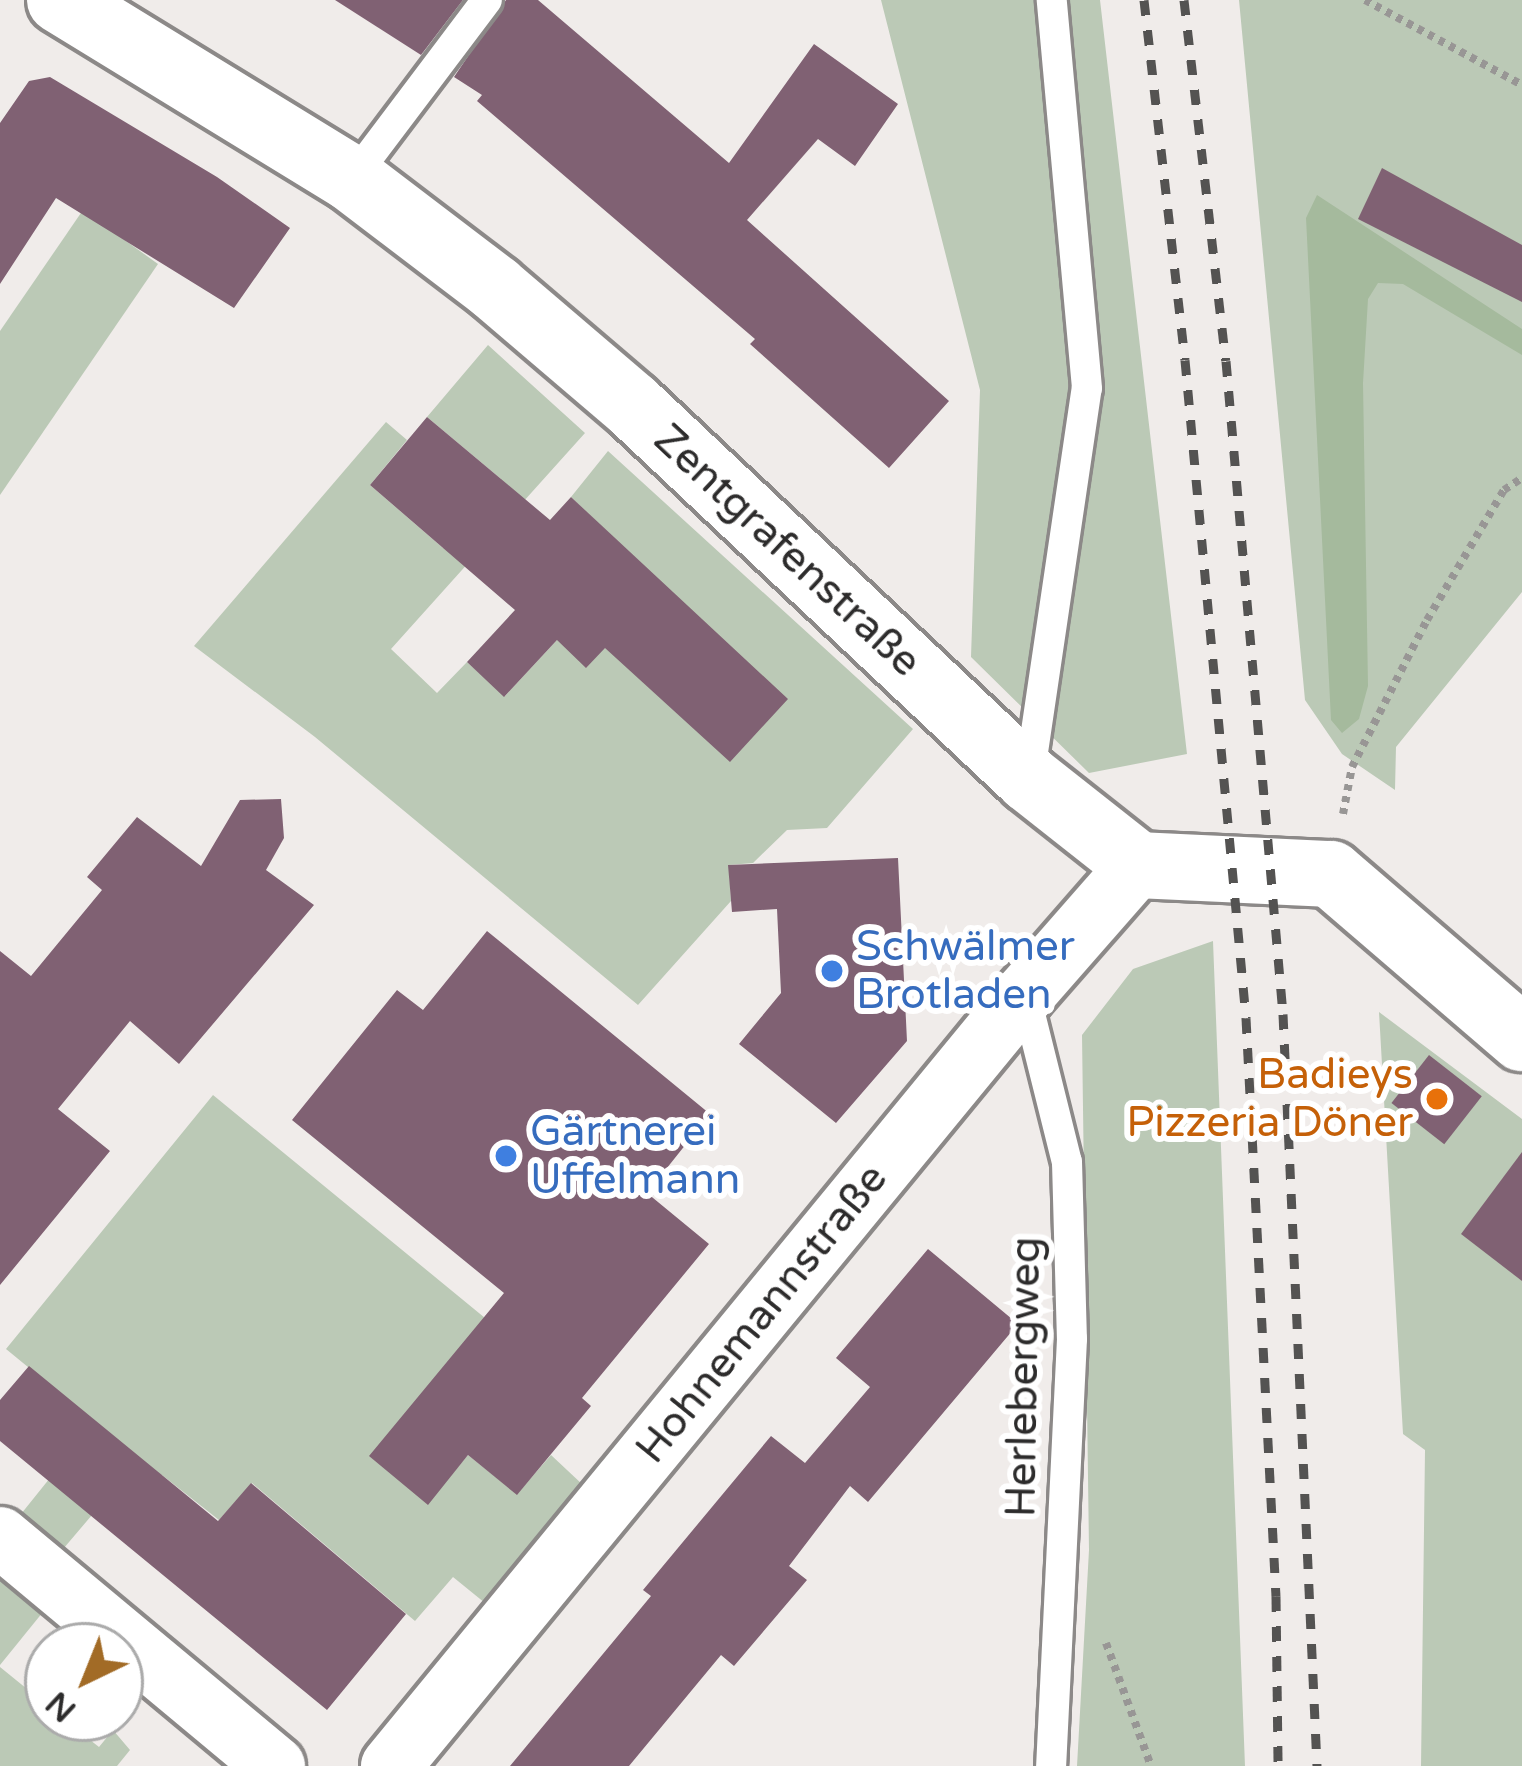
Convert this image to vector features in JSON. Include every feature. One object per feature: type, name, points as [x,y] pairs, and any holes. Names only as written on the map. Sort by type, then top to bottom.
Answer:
[{"type":"street","name":"Zentgrafenstraße","points":[[60,0],[352,179],[495,288],[632,405],[1029,779],[1138,865]]},
{"type":"street","points":[[1138,865],[1331,874],[1522,1038]]},
{"type":"street","name":"Hohnemannstraße","points":[[391,1766],[1025,994],[1138,865]]},
{"type":"street","points":[[0,1537],[275,1766]]},
{"type":"lane","points":[[352,179],[487,0]]},
{"type":"lane","points":[[1029,779],[1087,388],[1052,0]]},
{"type":"lane","name":"Herlebergweg","points":[[1025,994],[1067,1162],[1071,1363],[1051,1766]]},
{"type":"path","points":[[1365,0],[1522,85]]},
{"type":"path","points":[[1331,874],[1352,766],[1438,602],[1504,490],[1522,478]]},
{"type":"green space","points":[[881,0],[1100,0],[1187,754],[1089,773],[971,657],[980,390]]},
{"type":"green space","points":[[1239,0],[1522,0],[1522,592],[1396,747],[1395,790],[1342,754],[1305,700]]},
{"type":"green space","points":[[1317,195],[1522,329],[1522,355],[1403,284],[1378,283],[1368,299],[1363,383],[1368,686],[1359,719],[1342,733],[1331,720],[1306,218]]},
{"type":"green space","points":[[83,210],[158,264],[0,495],[0,331]]},
{"type":"green space","points":[[488,345],[585,433],[391,649],[437,693],[467,662],[505,696],[557,640],[663,585],[571,497],[608,451],[913,729],[827,828],[787,830],[753,863],[729,865],[731,901],[638,1005],[315,737],[194,646],[386,422],[407,440],[370,485],[443,548],[501,479],[427,417]]},
{"type":"green space","points":[[1213,941],[1245,1766],[1077,1766],[1089,1550],[1082,1035],[1133,969]]},
{"type":"green space","points":[[1379,1012],[1522,1119],[1522,1766],[1421,1766],[1425,1450],[1403,1434]]},
{"type":"green space","points":[[213,1095],[551,1372],[452,1357],[427,1504],[468,1455],[517,1494],[551,1455],[583,1485],[485,1603],[453,1577],[415,1621],[252,1483],[219,1520],[162,1475],[126,1475],[58,1555],[17,1519],[95,1422],[6,1349]]},
{"type":"green space","points":[[0,1578],[43,1612],[35,1622],[24,1622],[24,1635],[0,1665]]},
{"type":"green space","points":[[0,1667],[24,1686],[24,1742],[93,1742],[99,1747],[103,1742],[123,1742],[130,1750],[117,1766],[0,1766]]},
{"type":"building","points":[[335,0],[463,0],[421,55]]},
{"type":"building","points":[[506,0],[538,0],[729,163],[814,44],[898,104],[855,166],[818,139],[747,220],[949,401],[889,468],[750,344],[755,339],[477,101],[482,95],[454,77]]},
{"type":"building","points":[[50,77],[217,177],[290,228],[234,308],[56,198],[0,284],[0,123],[29,81]]},
{"type":"building","points":[[1382,168],[1522,245],[1522,302],[1358,219]]},
{"type":"building","points":[[427,417],[550,520],[571,497],[788,699],[730,762],[605,648],[586,668],[557,640],[504,697],[467,662],[515,610],[370,485]]},
{"type":"building","points":[[281,799],[284,838],[266,870],[314,905],[179,1064],[130,1021],[58,1109],[110,1151],[0,1285],[0,951],[31,976],[102,890],[87,877],[137,817],[201,866],[240,800]]},
{"type":"building","points":[[898,858],[907,1041],[836,1123],[739,1044],[781,993],[777,909],[732,912],[728,865]]},
{"type":"building","name":"Gärtnerei Uffelmann","points":[[487,931],[710,1114],[647,1193],[709,1244],[582,1398],[591,1406],[517,1495],[468,1455],[428,1505],[369,1456],[504,1293],[292,1120],[397,990],[423,1010]]},
{"type":"building","name":"Badieys Pizzeria Döner","points":[[1429,1055],[1482,1096],[1444,1144],[1391,1103]]},
{"type":"building","points":[[1522,1152],[1522,1281],[1461,1234]]},
{"type":"building","points":[[928,1249],[1018,1324],[868,1502],[850,1486],[789,1566],[807,1580],[734,1666],[721,1655],[629,1766],[510,1766],[651,1596],[643,1590],[771,1436],[805,1463],[870,1387],[836,1358]]},
{"type":"building","points":[[29,1366],[218,1521],[251,1483],[406,1614],[327,1710],[0,1441],[0,1400]]},
{"type":"railway","points":[[1144,0],[1185,360],[1246,1018],[1276,1596],[1278,1766]]},
{"type":"railway","points":[[1184,0],[1226,361],[1283,1014],[1317,1766]]},
{"type":"place","name":"Schwälmer Brotladen","points":[[832,971]]},
{"type":"place","name":"Badieys Pizzeria Döner","points":[[1437,1099]]},
{"type":"place","name":"Gärtnerei Uffelmann","points":[[506,1156]]}]
